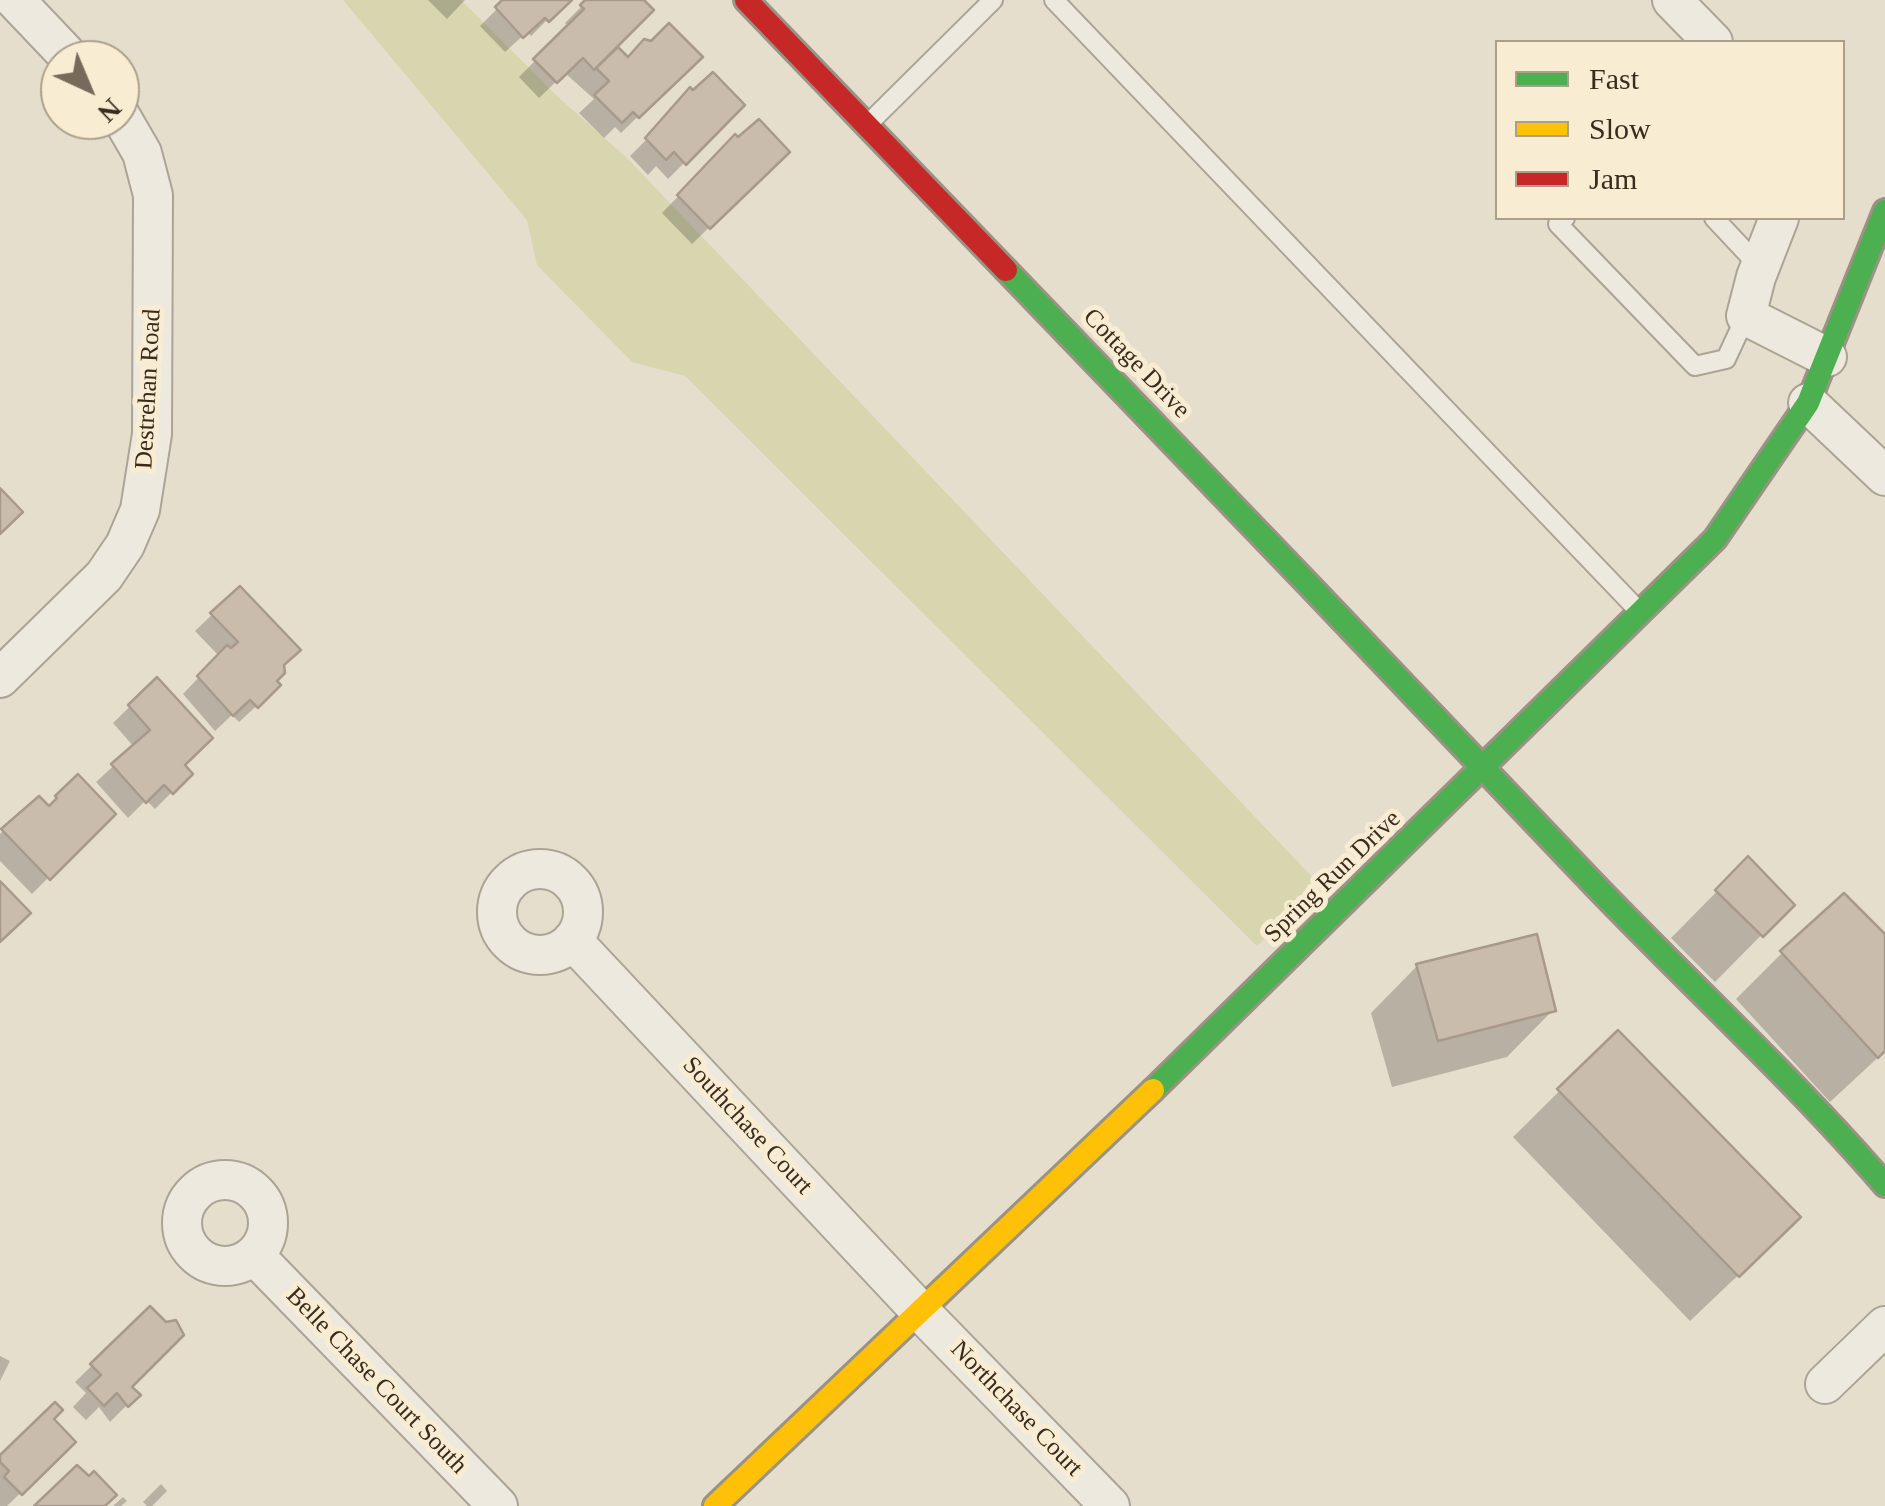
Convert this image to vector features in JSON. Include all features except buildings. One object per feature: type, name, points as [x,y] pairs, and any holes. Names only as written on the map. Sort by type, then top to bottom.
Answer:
[{"type":"street","points":[[15,0],[53,40]]},
{"type":"street","name":"Cottage Drive","points":[[746,0],[1486,767],[1587,877],[1831,1122],[1885,1185]]},
{"type":"street","points":[[1672,0],[1711,40]]},
{"type":"street","name":"Destrehan Road","points":[[0,678],[104,576],[140,510],[152,434],[153,195],[134,140]]},
{"type":"street","name":"Spring Run Drive","points":[[715,1506],[1486,767],[1715,539],[1808,403],[1884,216]]},
{"type":"street","points":[[1777,220],[1746,316],[1827,357]]},
{"type":"street","points":[[1808,403],[1885,476]]},
{"type":"street","name":"Southchase Court","points":[[572,940],[921,1312]]},
{"type":"street","name":"Belle Chase Court South","points":[[254,1256],[498,1506]]},
{"type":"street","name":"Northchase Court","points":[[921,1312],[1110,1506]]},
{"type":"street","points":[[1825,1384],[1885,1326]]},
{"type":"lane","points":[[867,125],[993,0]]},
{"type":"lane","points":[[1054,0],[1641,613]]},
{"type":"lane","points":[[1562,220],[1558,224],[1695,366],[1726,359],[1746,316]]},
{"type":"lane","points":[[1716,220],[1760,267]]},
{"type":"green space","points":[[343,0],[461,0],[557,96],[627,158],[1319,884],[1257,946],[685,376],[632,362],[537,265],[527,220]]},
{"type":"traffic: fast","points":[[1153,1090],[1715,539],[1808,403],[1885,211]]},
{"type":"traffic: fast","points":[[1006,270],[1586,876],[1813,1105],[1885,1185]]},
{"type":"traffic: slow","points":[[715,1506],[1153,1090]]},
{"type":"traffic: jam","points":[[746,0],[1006,270]]}]
